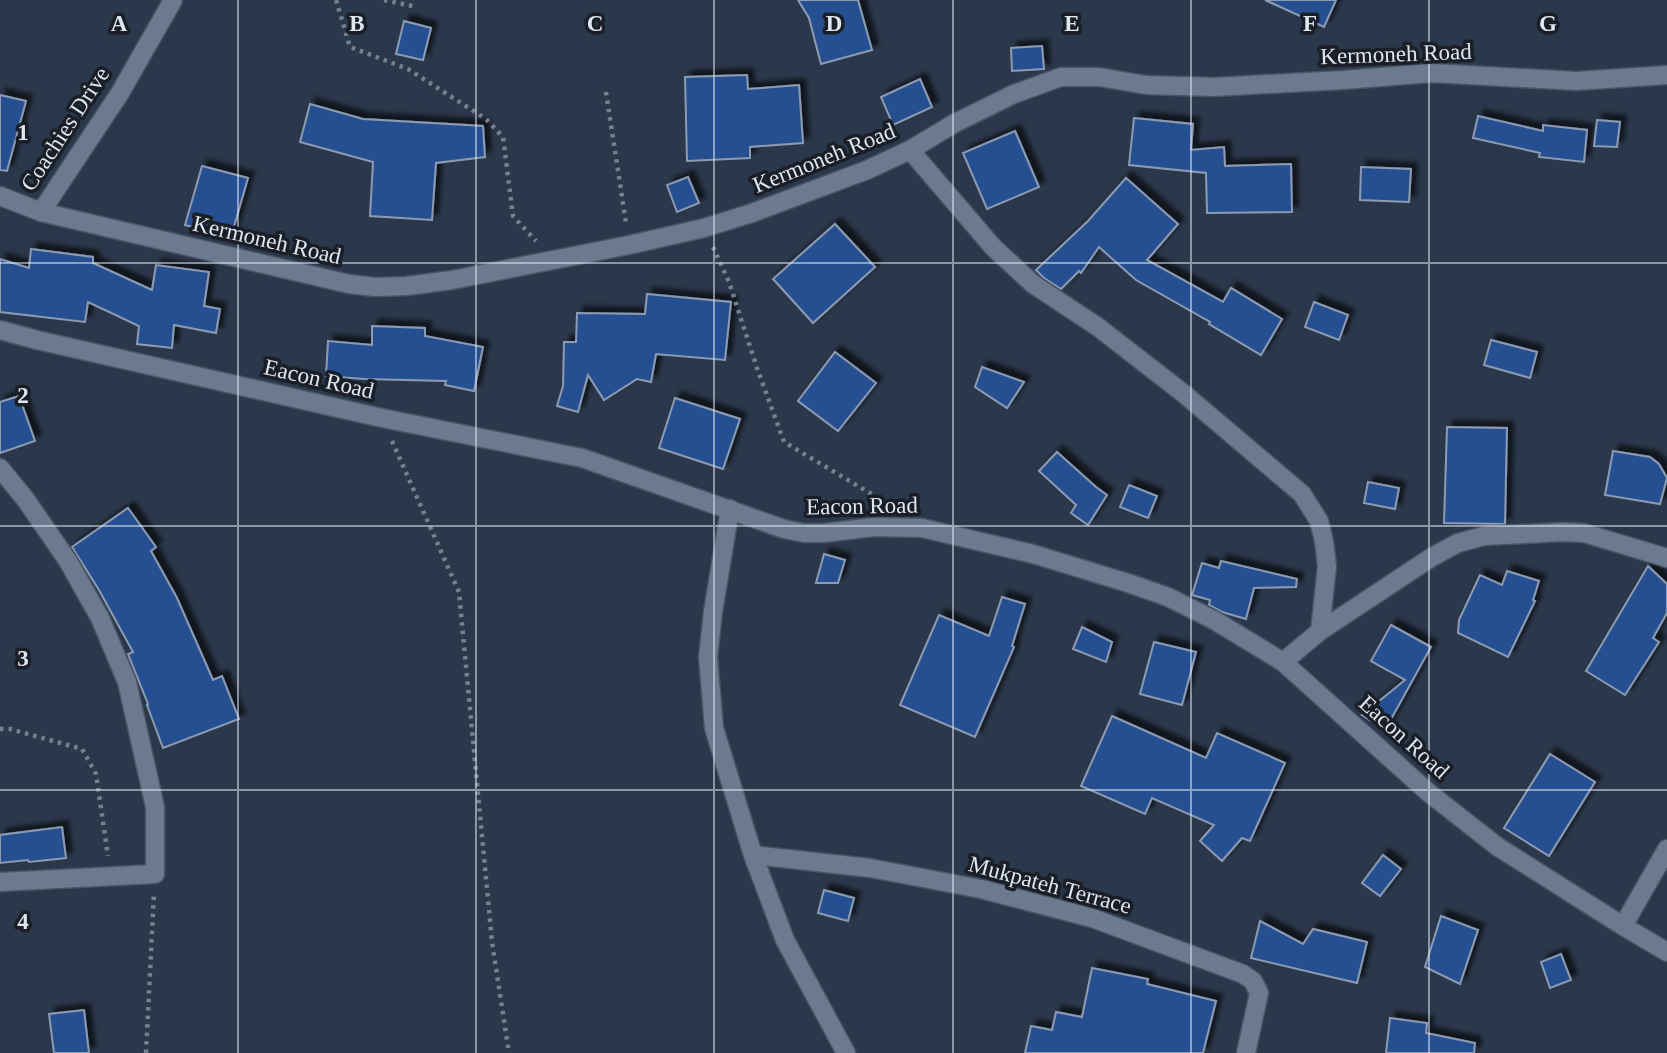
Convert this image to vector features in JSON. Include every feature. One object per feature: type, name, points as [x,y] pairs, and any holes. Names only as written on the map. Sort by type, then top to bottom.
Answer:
[{"type":"street","name":"Coachies Drive","points":[[41,212],[120,93],[173,0]]},
{"type":"street","name":"Kermoneh Road","points":[[0,196],[41,212],[349,284],[407,286],[452,280],[629,245],[704,228],[752,213],[866,170],[910,150],[955,123],[1014,94],[1061,78],[1099,77],[1146,85],[1214,87],[1432,73],[1576,81],[1667,75]]},
{"type":"street","points":[[910,150],[993,247],[1033,284],[1098,327],[1183,393],[1302,494],[1319,522],[1324,541],[1327,566],[1320,631]]},
{"type":"street","name":"Eacon Road","points":[[0,330],[382,418],[582,458],[784,529],[823,533],[875,527],[922,528],[1033,554],[1168,597],[1214,620],[1283,662],[1429,793],[1498,847],[1667,951]]},
{"type":"street","points":[[0,468],[26,500],[68,561],[100,618],[127,682],[155,807],[155,874],[0,882]]},
{"type":"street","points":[[730,509],[708,657],[714,727],[753,855],[785,940],[846,1053]]},
{"type":"street","points":[[1283,662],[1320,631],[1432,557],[1458,543],[1484,536],[1584,533],[1667,558]]},
{"type":"street","points":[[1623,926],[1667,849]]},
{"type":"street","name":"Mukpateh Terrace","points":[[753,855],[870,868],[981,889],[1092,918],[1243,974],[1252,981],[1259,993],[1246,1053]]},
{"type":"path","points":[[336,0],[350,47],[408,69],[486,119],[503,137],[513,216],[553,259]]},
{"type":"path","points":[[384,0],[417,7]]},
{"type":"path","points":[[606,92],[629,245]]},
{"type":"path","points":[[704,228],[729,282],[784,442],[890,505]]},
{"type":"path","points":[[382,418],[459,592],[492,942],[509,1053]]},
{"type":"path","points":[[0,729],[10,729],[82,749],[96,774],[111,877]]},
{"type":"path","points":[[146,1053],[155,874]]},
{"type":"building","points":[[798,0],[858,0],[872,50],[821,64],[809,18]]},
{"type":"building","points":[[1265,0],[1336,0],[1324,27]]},
{"type":"building","points":[[404,21],[431,28],[423,60],[396,54]]},
{"type":"building","points":[[1042,46],[1044,69],[1012,71],[1011,48]]},
{"type":"building","points":[[747,75],[748,89],[799,85],[803,143],[750,147],[750,158],[687,161],[685,77]]},
{"type":"building","points":[[920,79],[932,107],[893,125],[881,97]]},
{"type":"building","points":[[0,95],[26,101],[7,171],[0,170]]},
{"type":"building","points":[[310,104],[363,119],[483,126],[485,157],[436,163],[432,220],[370,216],[373,162],[300,142]]},
{"type":"building","points":[[1478,116],[1543,131],[1543,125],[1587,130],[1584,162],[1539,157],[1540,153],[1473,138]]},
{"type":"building","points":[[1134,118],[1193,124],[1191,150],[1224,147],[1225,166],[1291,164],[1292,212],[1207,213],[1206,173],[1129,165]]},
{"type":"building","points":[[1597,120],[1620,122],[1617,147],[1594,146]]},
{"type":"building","points":[[1015,131],[1039,187],[987,209],[963,153]]},
{"type":"building","points":[[202,166],[248,178],[231,237],[185,225]]},
{"type":"building","points":[[1361,167],[1411,169],[1409,202],[1360,200]]},
{"type":"building","points":[[688,177],[699,203],[677,212],[667,185]]},
{"type":"building","points":[[1126,178],[1178,224],[1147,260],[1223,302],[1231,288],[1282,319],[1261,355],[1136,280],[1099,247],[1081,273],[1079,271],[1061,289],[1036,270],[1088,221]]},
{"type":"building","points":[[835,224],[875,267],[813,323],[773,279]]},
{"type":"building","points":[[31,249],[93,257],[93,263],[152,290],[156,265],[209,272],[204,306],[220,309],[216,333],[174,325],[172,348],[137,344],[139,326],[88,302],[85,322],[0,312],[0,259],[29,268]]},
{"type":"building","points":[[647,294],[731,302],[725,360],[656,354],[651,382],[637,379],[604,400],[588,375],[578,412],[557,406],[563,386],[564,342],[576,342],[577,313],[645,314]]},
{"type":"building","points":[[1314,302],[1348,315],[1339,340],[1305,327]]},
{"type":"building","points":[[372,326],[425,328],[425,336],[483,347],[474,391],[445,385],[446,381],[326,376],[328,341],[372,345]]},
{"type":"building","points":[[1491,340],[1537,352],[1530,378],[1484,365]]},
{"type":"building","points":[[835,352],[876,383],[838,431],[798,401]]},
{"type":"building","points":[[982,367],[1024,382],[1007,408],[975,387]]},
{"type":"building","points":[[19,396],[35,441],[0,453],[0,402]]},
{"type":"building","points":[[675,398],[740,419],[723,469],[659,448]]},
{"type":"building","points":[[1447,427],[1507,428],[1505,524],[1444,523]]},
{"type":"building","points":[[1613,451],[1650,457],[1659,464],[1667,478],[1660,504],[1605,495]]},
{"type":"building","points":[[1057,452],[1107,495],[1088,525],[1071,513],[1076,505],[1039,471]]},
{"type":"building","points":[[1368,482],[1399,488],[1395,509],[1364,503]]},
{"type":"building","points":[[1129,485],[1157,496],[1148,518],[1120,507]]},
{"type":"building","points":[[128,508],[156,547],[151,551],[177,598],[213,680],[222,676],[239,719],[163,748],[128,654],[133,652],[72,547]]},
{"type":"building","points":[[824,554],[845,560],[838,583],[816,583]]},
{"type":"building","points":[[1221,561],[1297,579],[1296,587],[1254,588],[1246,619],[1222,612],[1209,605],[1210,600],[1192,595],[1202,563],[1219,568]]},
{"type":"building","points":[[1648,566],[1667,584],[1667,613],[1653,638],[1659,642],[1625,695],[1586,671]]},
{"type":"building","points":[[1507,571],[1539,581],[1533,600],[1535,601],[1508,657],[1458,633],[1459,620],[1480,575],[1502,585]]},
{"type":"building","points":[[1002,597],[1025,604],[1012,646],[1014,647],[975,737],[900,705],[939,615],[989,636]]},
{"type":"building","points":[[1391,625],[1431,647],[1385,730],[1362,715],[1405,680],[1371,661]]},
{"type":"building","points":[[1082,627],[1112,642],[1106,662],[1073,649]]},
{"type":"building","points":[[1154,642],[1196,652],[1182,705],[1140,694]]},
{"type":"building","points":[[1112,716],[1206,758],[1217,733],[1285,763],[1250,841],[1242,838],[1222,861],[1200,841],[1214,825],[1152,798],[1145,814],[1081,786]]},
{"type":"building","points":[[1550,754],[1595,782],[1549,856],[1504,828]]},
{"type":"building","points":[[62,827],[66,858],[0,863],[0,835]]},
{"type":"building","points":[[1383,855],[1401,869],[1380,896],[1362,883]]},
{"type":"building","points":[[824,890],[854,898],[848,921],[818,913]]},
{"type":"building","points":[[1441,916],[1478,930],[1460,984],[1425,967]]},
{"type":"building","points":[[1260,921],[1303,944],[1313,929],[1367,942],[1357,983],[1251,958]]},
{"type":"building","points":[[1561,954],[1571,980],[1550,988],[1541,962]]},
{"type":"building","points":[[1092,968],[1148,979],[1147,984],[1216,1001],[1203,1053],[1025,1053],[1031,1026],[1052,1030],[1056,1012],[1082,1017]]},
{"type":"building","points":[[84,1010],[89,1053],[54,1053],[49,1014]]},
{"type":"building","points":[[1390,1018],[1427,1023],[1426,1033],[1475,1043],[1474,1053],[1386,1053]]}]
